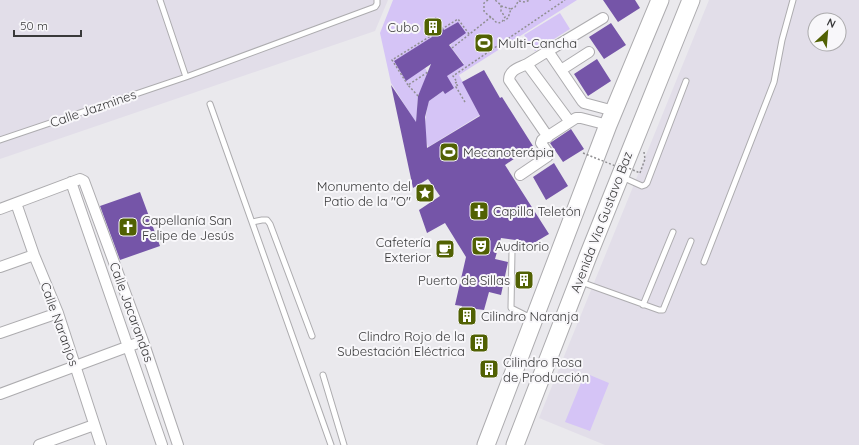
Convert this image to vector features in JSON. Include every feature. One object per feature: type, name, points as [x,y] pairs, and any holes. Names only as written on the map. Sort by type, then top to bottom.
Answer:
[{"type":"main road","points":[[486,445],[611,118],[660,0]]},
{"type":"main road","name":"Avenida Via Gustavo Baz","points":[[515,445],[619,176],[691,0]]},
{"type":"street","points":[[548,137],[509,80],[509,76],[512,72],[603,18]]},
{"type":"street","points":[[548,51],[582,101],[611,118]]},
{"type":"street","points":[[561,70],[589,52]]},
{"type":"street","points":[[527,64],[570,122]]},
{"type":"street","points":[[520,175],[548,156],[548,153],[541,141],[570,122],[579,117],[611,118]]},
{"type":"street","name":"Calle Jacarandas","points":[[162,445],[72,182],[82,180],[143,341],[178,445]]},
{"type":"street","points":[[0,209],[72,182]]},
{"type":"street","name":"Calle Naranjos","points":[[16,203],[34,255],[58,313],[101,445]]},
{"type":"street","points":[[0,267],[34,255]]},
{"type":"street","points":[[0,333],[58,313]]},
{"type":"street","points":[[0,394],[143,341]]},
{"type":"street","points":[[39,445],[94,425]]},
{"type":"lane","points":[[160,0],[186,77]]},
{"type":"lane","name":"Calle Jazmines","points":[[0,140],[186,77],[375,7],[377,0]]},
{"type":"lane","points":[[704,262],[774,82],[782,40],[793,0]]},
{"type":"lane","points":[[619,176],[642,186],[647,183],[686,81]]},
{"type":"lane","points":[[210,104],[331,445]]},
{"type":"lane","points":[[252,222],[267,220],[270,224],[312,336]]},
{"type":"lane","points":[[643,305],[673,232]]},
{"type":"lane","points":[[578,281],[643,305],[662,310],[691,241]]},
{"type":"lane","points":[[512,252],[511,308],[534,320]]},
{"type":"lane","points":[[323,375],[344,445]]},
{"type":"path","points":[[488,0],[484,3],[483,9],[486,14],[498,24],[504,21],[509,15],[511,9]]},
{"type":"path","points":[[495,0],[500,3],[501,11],[505,17],[504,21]]},
{"type":"path","points":[[501,6],[511,9],[516,7],[519,1],[524,2],[530,0]]},
{"type":"path","points":[[464,102],[456,87],[458,86],[455,83],[457,82],[453,76],[565,0]]},
{"type":"path","points":[[452,48],[491,17]]},
{"type":"path","points":[[418,96],[408,85],[392,60],[458,20],[469,34]]},
{"type":"path","points":[[408,85],[428,72]]},
{"type":"path","points":[[583,153],[618,167],[619,164],[640,173],[646,159]]},
{"type":"shaded area","points":[[0,0],[388,0],[375,31],[0,159]]},
{"type":"shaded area","points":[[393,0],[577,0],[459,75],[480,115],[428,147],[425,136],[425,124],[429,101],[443,91],[445,94],[447,76],[464,64],[450,46],[453,42],[458,22],[394,61],[406,80],[425,68],[428,73],[418,96],[416,123],[391,83],[380,33]]},
{"type":"shaded area","points":[[709,0],[859,0],[859,445],[605,445],[539,418]]},
{"type":"shaded area","points":[[560,13],[570,29],[535,51],[524,35]]},
{"type":"shaded area","points":[[585,373],[609,383],[590,431],[565,422]]},
{"type":"building","points":[[603,0],[635,0],[640,8],[618,22]]},
{"type":"building","points":[[436,17],[444,30],[458,22],[466,33],[449,45],[464,65],[447,76],[454,88],[445,94],[443,91],[429,101],[425,117],[427,148],[480,116],[462,82],[484,70],[500,98],[502,97],[533,146],[505,165],[549,234],[527,247],[523,241],[501,238],[495,259],[508,262],[501,295],[489,292],[484,310],[476,309],[474,320],[467,323],[462,321],[460,317],[462,306],[455,305],[466,257],[445,223],[427,233],[419,210],[440,196],[428,179],[413,188],[391,85],[416,122],[418,96],[431,64],[406,81],[394,61],[432,37],[424,25]]},
{"type":"building","points":[[611,23],[626,45],[604,59],[589,37]]},
{"type":"building","points":[[597,59],[611,81],[588,96],[574,74]]},
{"type":"building","points":[[571,129],[584,149],[563,162],[550,143]]},
{"type":"building","points":[[554,163],[568,186],[546,200],[533,177]]},
{"type":"building","name":"Capellanía San Felipe de Jesús","points":[[140,192],[160,246],[120,260],[100,206]]},
{"type":"building","name":"Puerto de Sillas","points":[[524,271],[531,276],[532,279],[527,286],[524,287],[517,282],[516,279],[521,272]]},
{"type":"building","name":"Clindro Rojo de la Subestación Eléctrica","points":[[479,334],[486,339],[487,342],[482,349],[479,350],[472,345],[471,342],[476,335]]},
{"type":"building","name":"Cilindro Rosa de Producción","points":[[489,361],[496,366],[497,369],[492,376],[489,377],[482,372],[481,369],[486,362]]},
{"type":"place","name":"Cubo","points":[[433,27]]},
{"type":"place","name":"Multi-Cancha","points":[[484,43]]},
{"type":"place","name":"Mecanoterápia","points":[[449,152]]},
{"type":"place","name":"Monumento del Patio de la \"O\"","points":[[425,193]]},
{"type":"place","name":"Capilla Teletón","points":[[479,211]]},
{"type":"place","name":"Capellanía San Felipe de Jesús","points":[[128,227]]},
{"type":"place","name":"Auditorio","points":[[481,246]]},
{"type":"place","name":"Cafetería Exterior","points":[[445,249]]},
{"type":"place","name":"Puerto de Sillas","points":[[524,280]]},
{"type":"place","name":"Cilindro Naranja","points":[[467,316]]},
{"type":"place","name":"Clindro Rojo de la Subestación Eléctrica","points":[[479,343]]},
{"type":"place","name":"Cilindro Rosa de Producción","points":[[489,369]]}]
